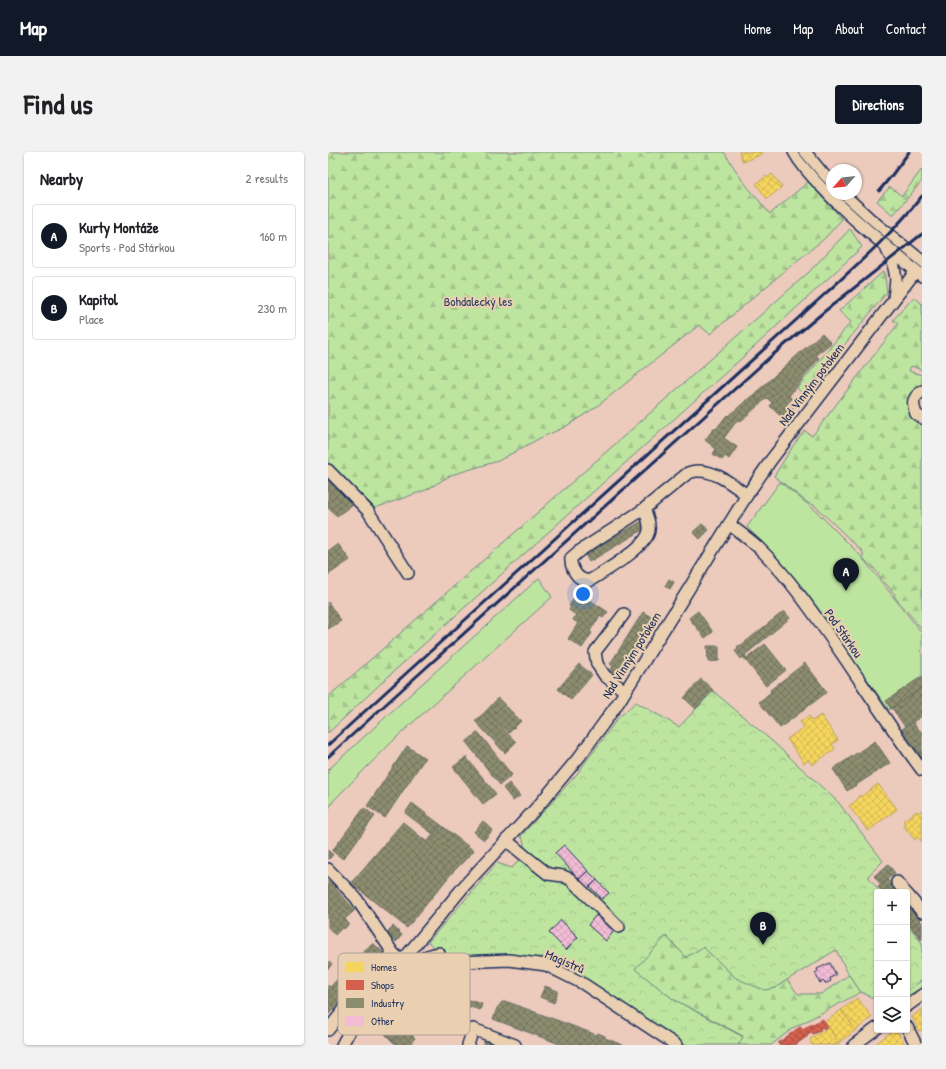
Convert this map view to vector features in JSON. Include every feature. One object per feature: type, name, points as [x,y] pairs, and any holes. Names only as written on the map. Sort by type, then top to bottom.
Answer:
[{"type":"street","points":[[794,152],[799,161],[833,199],[866,230],[885,246],[920,268]]},
{"type":"street","points":[[805,152],[826,177]]},
{"type":"street","points":[[809,152],[826,170]]},
{"type":"street","points":[[849,200],[920,268]]},
{"type":"street","points":[[858,200],[873,214],[922,252]]},
{"type":"street","points":[[885,246],[893,262],[896,279],[894,299]]},
{"type":"street","name":"Nad Vinným potokem","points":[[409,953],[465,885],[539,805],[580,756],[618,703],[747,494],[771,460],[894,299],[920,268]]},
{"type":"street","points":[[922,391],[915,397],[913,406],[916,414],[922,418]]},
{"type":"street","points":[[328,470],[368,511],[408,573]]},
{"type":"street","points":[[644,509],[648,519],[649,531],[645,540],[631,553],[588,581],[578,576],[570,564],[571,558],[644,509],[688,473],[696,470],[708,472],[726,480],[747,494]]},
{"type":"street","name":"Pod Stárkou","points":[[729,524],[757,547],[785,576],[824,628],[922,770]]},
{"type":"street","points":[[624,614],[595,652],[597,664],[605,676],[625,691]]},
{"type":"street","points":[[506,840],[548,874],[563,876],[570,879],[619,927]]},
{"type":"street","points":[[328,869],[356,898],[393,953]]},
{"type":"street","points":[[897,882],[903,889]]},
{"type":"street","points":[[910,898],[922,912]]},
{"type":"street","name":"Magistrů","points":[[470,962],[509,960],[546,965],[582,983],[676,1045]]},
{"type":"street","points":[[910,1004],[922,995]]},
{"type":"street","points":[[328,1030],[338,1017]]},
{"type":"street","points":[[468,1045],[473,1029],[515,1045]]},
{"type":"street","points":[[854,1045],[874,1030]]},
{"type":"street","points":[[910,1033],[916,1045]]},
{"type":"street","name":"Nad Vinným potokem","points":[[342,1045],[347,1035]]},
{"type":"green space","name":"Bohdalecký les","points":[[328,152],[724,152],[742,180],[770,214],[808,182],[842,219],[825,238],[710,334],[699,325],[596,407],[565,427],[540,438],[498,461],[451,475],[426,490],[375,508],[328,463]]},
{"type":"green space","points":[[922,169],[922,181],[893,215],[877,201],[890,187],[902,196]]},
{"type":"green space","points":[[850,229],[862,247],[753,348],[394,671],[328,733],[328,697],[808,273]]},
{"type":"green space","points":[[884,271],[887,292],[804,395],[797,388],[851,322],[839,311]]},
{"type":"green space","points":[[914,297],[922,304],[922,370],[911,366],[909,371],[922,375],[922,386],[917,387],[911,397],[922,422],[922,629],[894,596],[895,595],[879,574],[863,558],[862,551],[814,505],[808,503],[774,476],[795,443],[805,431],[812,436],[898,324],[893,320]]},
{"type":"green space","points":[[780,482],[815,510],[858,553],[922,633],[922,649],[920,651],[922,652],[922,688],[889,710],[816,608],[773,554],[747,527]]},
{"type":"green space","points":[[539,578],[552,597],[399,735],[333,801],[328,810],[328,770]]},
{"type":"green space","points":[[713,691],[773,742],[838,802],[883,861],[868,876],[878,889],[874,889],[874,998],[861,992],[849,975],[836,950],[775,988],[765,990],[736,978],[703,947],[686,957],[666,936],[635,969],[673,999],[743,1037],[738,1045],[684,1045],[562,963],[522,956],[470,957],[470,953],[438,953],[428,942],[497,863],[512,868],[526,852],[521,836],[577,774],[618,718],[636,702],[679,727]]},
{"type":"green space","points":[[910,928],[922,943],[922,980],[910,989]]},
{"type":"green space","points":[[666,936],[686,957],[703,947],[736,978],[775,988],[787,980],[798,994],[821,994],[849,975],[861,992],[793,1028],[771,1045],[738,1045],[743,1036],[673,999],[634,969]]},
{"type":"green space","points":[[922,980],[922,988],[910,994],[910,989]]},
{"type":"building: Homes","points":[[739,152],[761,152],[762,154],[743,162]]},
{"type":"building: Homes","points":[[772,174],[782,187],[767,199],[756,184],[766,176],[767,178]]},
{"type":"building: Homes","points":[[821,715],[838,740],[832,744],[835,749],[812,765],[809,760],[804,763],[787,739],[804,727],[800,722],[809,716],[812,721]]},
{"type":"building: Homes","points":[[878,784],[897,809],[868,831],[849,806],[858,799],[858,796],[862,796]]},
{"type":"building: Homes","points":[[922,810],[922,842],[918,837],[915,840],[903,825],[905,823],[903,821],[917,811],[918,813]]},
{"type":"building: Homes","points":[[857,998],[872,1017],[856,1030],[841,1010]]},
{"type":"building: Homes","points":[[922,1009],[922,1030],[919,1031],[912,1017]]},
{"type":"building: Homes","points":[[841,1010],[856,1030],[838,1043],[825,1022]]},
{"type":"building: Homes","points":[[829,1027],[839,1045],[812,1045],[810,1041],[811,1038]]},
{"type":"building: Homes","points":[[890,1033],[899,1033],[905,1045],[874,1045]]},
{"type":"building: Shops","points":[[823,1019],[828,1027],[825,1029],[821,1027],[820,1031],[813,1034],[812,1032],[807,1034],[808,1036],[795,1045],[779,1045],[778,1043],[801,1026],[802,1029]]},
{"type":"building: Industry","points":[[822,333],[831,343],[816,355],[819,358],[789,396],[792,399],[786,405],[794,409],[786,420],[770,406],[772,403],[767,398],[760,404],[753,395]]},
{"type":"building: Industry","points":[[753,395],[760,404],[741,421],[736,422],[724,438],[737,447],[729,459],[725,456],[722,460],[713,454],[716,449],[705,440],[727,415],[728,416]]},
{"type":"building: Industry","points":[[328,478],[356,502],[337,516],[328,508]]},
{"type":"building: Industry","points":[[642,521],[646,528],[589,562],[585,554]]},
{"type":"building: Industry","points":[[702,524],[709,530],[700,539],[693,532]]},
{"type":"building: Industry","points":[[338,544],[350,560],[328,575],[328,551]]},
{"type":"building: Industry","points":[[669,579],[674,582],[670,589],[665,586]]},
{"type":"building: Industry","points":[[578,592],[608,612],[603,618],[600,616],[590,631],[592,633],[582,648],[568,639],[578,623],[573,620],[576,615],[569,610],[571,607],[569,606]]},
{"type":"building: Industry","points":[[328,602],[341,621],[328,629]]},
{"type":"building: Industry","points":[[698,611],[713,632],[705,638],[689,618]]},
{"type":"building: Industry","points":[[784,611],[790,618],[745,655],[747,658],[765,644],[786,670],[766,686],[743,657],[741,659],[735,651],[739,645],[740,646]]},
{"type":"building: Industry","points":[[643,612],[656,620],[619,677],[610,672],[613,666],[610,664]]},
{"type":"building: Industry","points":[[707,646],[719,646],[719,661],[708,662]]},
{"type":"building: Industry","points":[[805,663],[827,692],[780,728],[759,702],[771,692],[770,690]]},
{"type":"building: Industry","points":[[579,664],[592,675],[571,700],[558,689]]},
{"type":"building: Industry","points":[[922,676],[922,688],[891,709],[886,701]]},
{"type":"building: Industry","points":[[701,679],[713,690],[696,709],[684,698]]},
{"type":"building: Industry","points":[[922,688],[922,716],[905,727],[892,708]]},
{"type":"building: Industry","points":[[498,698],[521,721],[509,733],[486,711]]},
{"type":"building: Industry","points":[[486,711],[516,742],[505,753],[475,721]]},
{"type":"building: Industry","points":[[913,722],[922,733],[922,743],[915,748],[902,729]]},
{"type":"building: Industry","points":[[478,732],[512,775],[500,785],[466,742]]},
{"type":"building: Industry","points":[[875,741],[890,763],[847,791],[833,769]]},
{"type":"building: Industry","points":[[922,743],[922,759],[915,748]]},
{"type":"building: Industry","points":[[407,746],[425,758],[385,818],[367,806]]},
{"type":"building: Industry","points":[[466,757],[496,794],[483,804],[453,767]]},
{"type":"building: Industry","points":[[509,783],[520,796],[513,801],[503,788]]},
{"type":"building: Industry","points":[[412,803],[441,825],[433,834],[405,813]]},
{"type":"building: Industry","points":[[364,808],[375,816],[343,859],[332,851]]},
{"type":"building: Industry","points":[[483,821],[493,830],[484,840],[474,832]]},
{"type":"building: Industry","points":[[403,822],[427,842],[441,825],[474,851],[451,874],[407,928],[351,883]]},
{"type":"building: Industry","points":[[328,850],[333,855],[328,860]]},
{"type":"building: Industry","points":[[888,864],[895,873],[891,876],[884,868]]},
{"type":"building: Industry","points":[[884,868],[891,876],[881,885],[874,876]]},
{"type":"building: Industry","points":[[328,875],[338,885],[335,888],[355,910],[345,919],[349,924],[335,935],[328,927]]},
{"type":"building: Industry","points":[[887,879],[891,884],[885,889],[880,889],[878,887]]},
{"type":"building: Industry","points":[[891,884],[894,888],[893,889],[885,889]]},
{"type":"building: Industry","points":[[913,912],[917,916],[910,921],[910,914]]},
{"type":"building: Industry","points":[[917,916],[920,920],[911,927],[910,921]]},
{"type":"building: Industry","points":[[920,920],[922,925],[914,931],[911,927]]},
{"type":"building: Industry","points":[[922,925],[922,932],[918,935],[914,931]]},
{"type":"building: Industry","points":[[393,926],[402,935],[396,942],[386,933]]},
{"type":"building: Industry","points":[[922,932],[922,939],[921,940],[918,935]]},
{"type":"building: Industry","points":[[373,943],[384,953],[362,953],[370,945],[371,946]]},
{"type":"building: Industry","points":[[328,961],[332,964],[328,969]]},
{"type":"building: Industry","points":[[338,979],[338,1004],[328,1015],[328,985],[330,987]]},
{"type":"building: Industry","points":[[545,986],[558,991],[554,1003],[540,997]]},
{"type":"building: Industry","points":[[470,1000],[482,1004],[480,1010],[470,1007]]},
{"type":"building: Industry","points":[[502,1002],[508,1002],[597,1035],[598,1033],[605,1036],[605,1038],[623,1045],[562,1045],[493,1019],[497,1008]]},
{"type":"building: Industry","points":[[386,1035],[399,1035],[393,1042]]},
{"type":"building: Industry","points":[[399,1035],[412,1035],[415,1038],[409,1045],[397,1045],[393,1042]]},
{"type":"building: Industry","points":[[484,1041],[495,1045],[483,1045]]},
{"type":"building: Other","points":[[564,845],[588,871],[579,879],[555,853]]},
{"type":"building: Other","points":[[588,871],[597,880],[588,888],[579,879]]},
{"type":"building: Other","points":[[597,880],[609,893],[602,899],[590,887]]},
{"type":"building: Other","points":[[596,915],[614,931],[606,941],[588,925]]},
{"type":"building: Other","points":[[561,920],[578,937],[566,950],[549,933]]},
{"type":"building: Other","points":[[830,963],[836,975],[830,978],[831,981],[827,983],[823,981],[820,983],[815,973],[818,971],[817,969]]},
{"type":"tram line","points":[[798,152],[826,184]]},
{"type":"tram line","points":[[843,200],[922,268]]},
{"type":"railway","points":[[879,191],[909,152]]},
{"type":"railway","points":[[328,745],[851,270],[888,234],[922,196]]},
{"type":"railway","points":[[328,757],[769,358],[825,311],[922,234]]},
{"type":"place","name":"Kurty Montáže","points":[[846,591]]},
{"type":"place","name":"Kapitol","points":[[763,945]]}]
